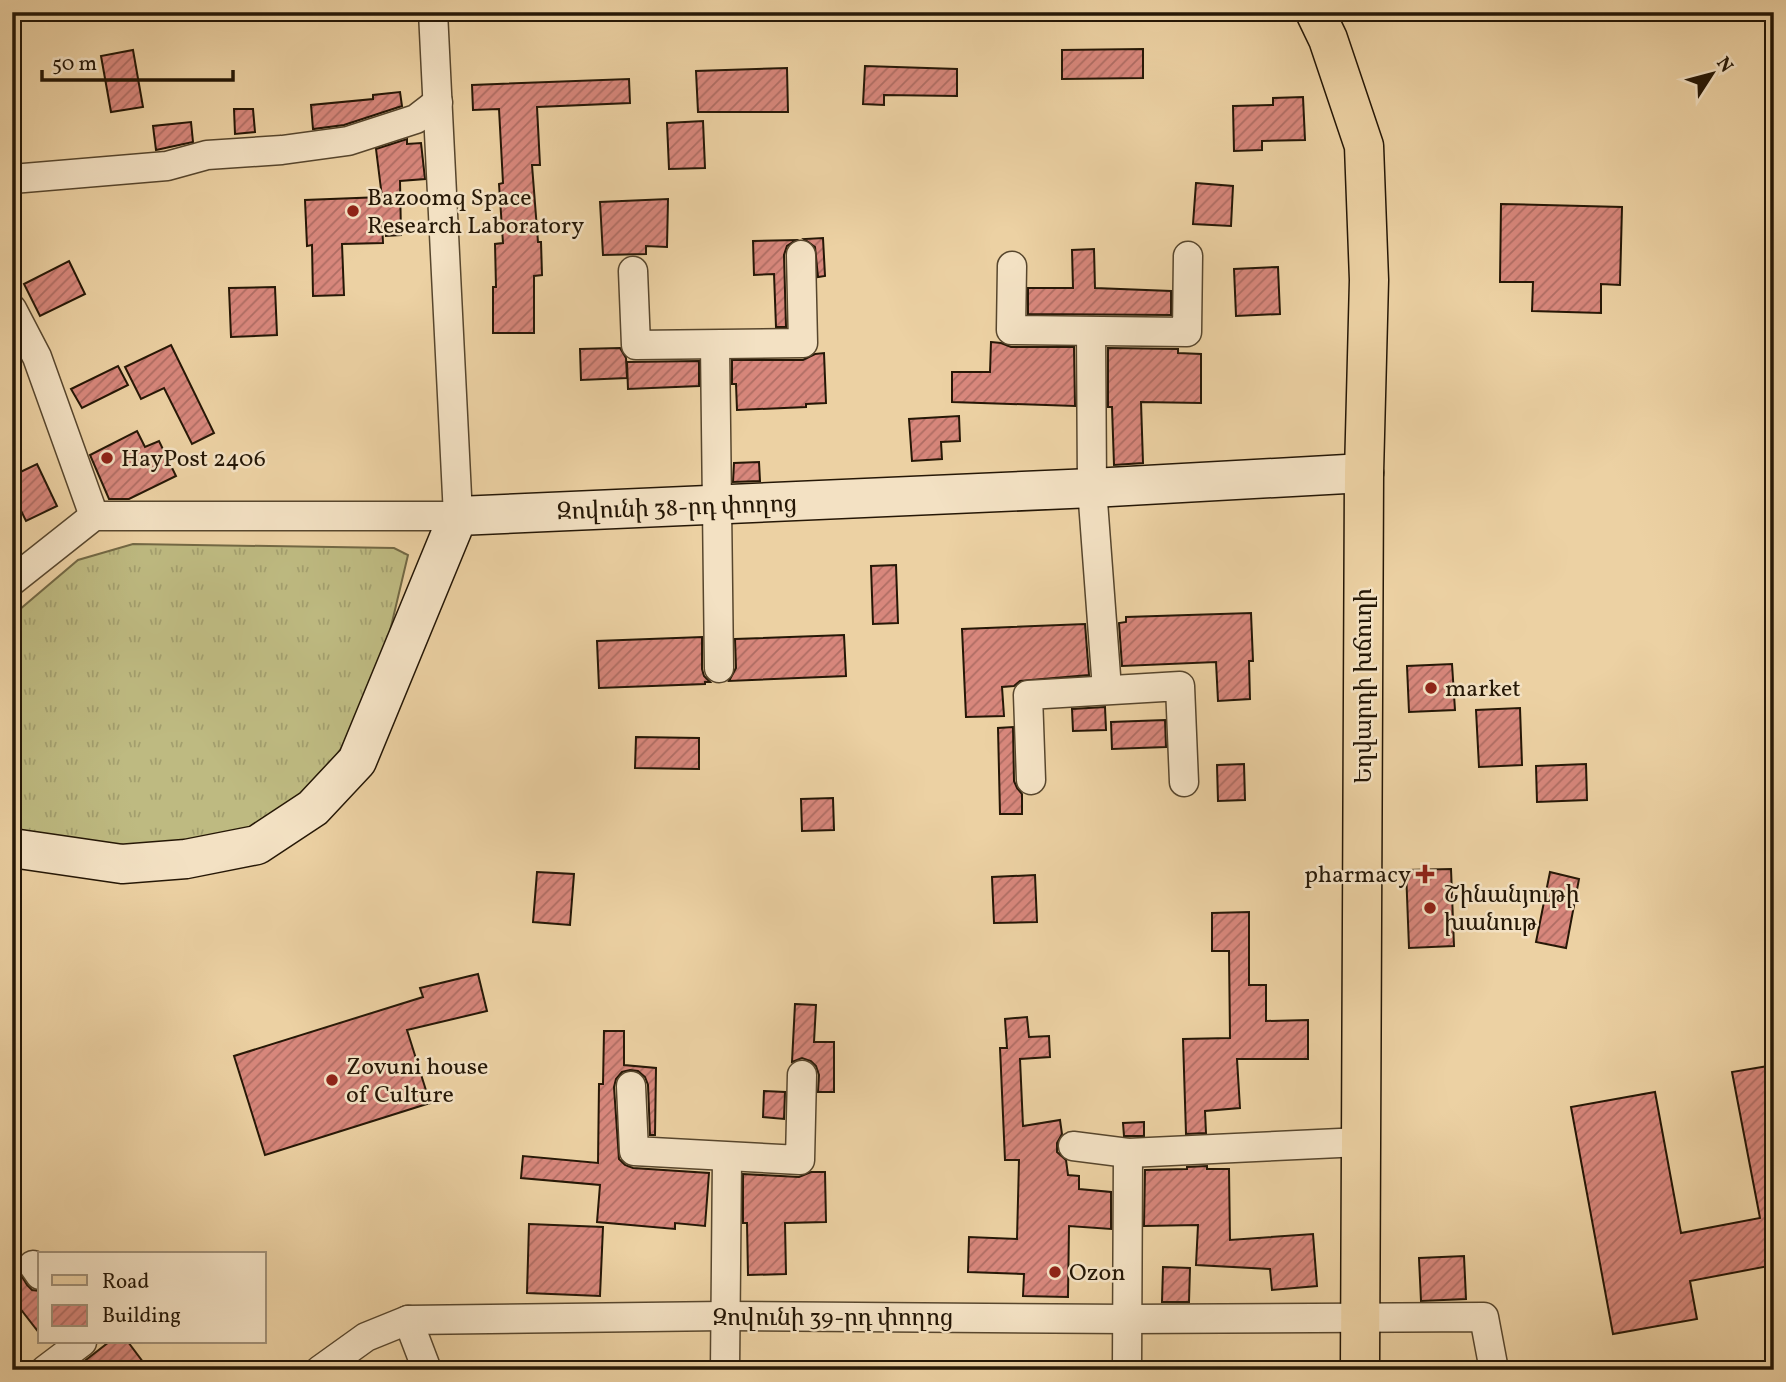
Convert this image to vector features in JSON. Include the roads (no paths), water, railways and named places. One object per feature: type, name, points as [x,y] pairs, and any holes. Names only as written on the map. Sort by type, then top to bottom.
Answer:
[{"type":"main road","name":"Եղվարդի խճուղի","points":[[1315,12],[1328,39],[1364,146],[1369,280],[1364,473],[1360,1370]]},
{"type":"street","points":[[12,848],[122,864],[186,859],[257,845],[313,808],[357,761],[458,516],[433,12]]},
{"type":"street","points":[[12,178],[167,166],[207,155],[282,150],[348,141],[416,120],[438,102]]},
{"type":"street","points":[[633,271],[636,345],[803,343],[801,255]]},
{"type":"street","points":[[1012,266],[1011,330],[1186,331],[1188,256]]},
{"type":"street","points":[[12,309],[37,357],[94,516],[12,581]]},
{"type":"street","points":[[1091,331],[1092,488],[1107,689]]},
{"type":"street","points":[[715,345],[719,668]]},
{"type":"street","name":"Զովունի 38-րդ փողոց","points":[[94,516],[458,516],[1364,473]]},
{"type":"street","points":[[1031,780],[1028,695],[1180,686],[1184,782]]},
{"type":"street","points":[[631,1086],[634,1151],[800,1160],[802,1075]]},
{"type":"street","points":[[1073,1146],[1128,1153],[1361,1142]]},
{"type":"street","points":[[1127,1370],[1128,1153]]},
{"type":"street","points":[[725,1370],[727,1157]]},
{"type":"street","name":"Զովունի 39-րդ փողոց","points":[[320,1370],[366,1337],[408,1320],[724,1316],[1127,1319],[1484,1317],[1494,1370]]},
{"type":"street","points":[[408,1320],[427,1370]]},
{"type":"street","points":[[45,1370],[79,1344]]},
{"type":"place","name":"Bazoomq Space Research Laboratory","points":[[353,211]]},
{"type":"place","name":"HayPost 2406","points":[[107,458]]},
{"type":"place","name":"market","points":[[1431,688]]},
{"type":"place","name":"pharmacy","points":[[1425,874]]},
{"type":"place","name":"Շինանյութի խանութ","points":[[1430,908]]},
{"type":"place","name":"Zovuni house of Culture","points":[[332,1080]]},
{"type":"place","name":"Ozon","points":[[1055,1272]]}]
